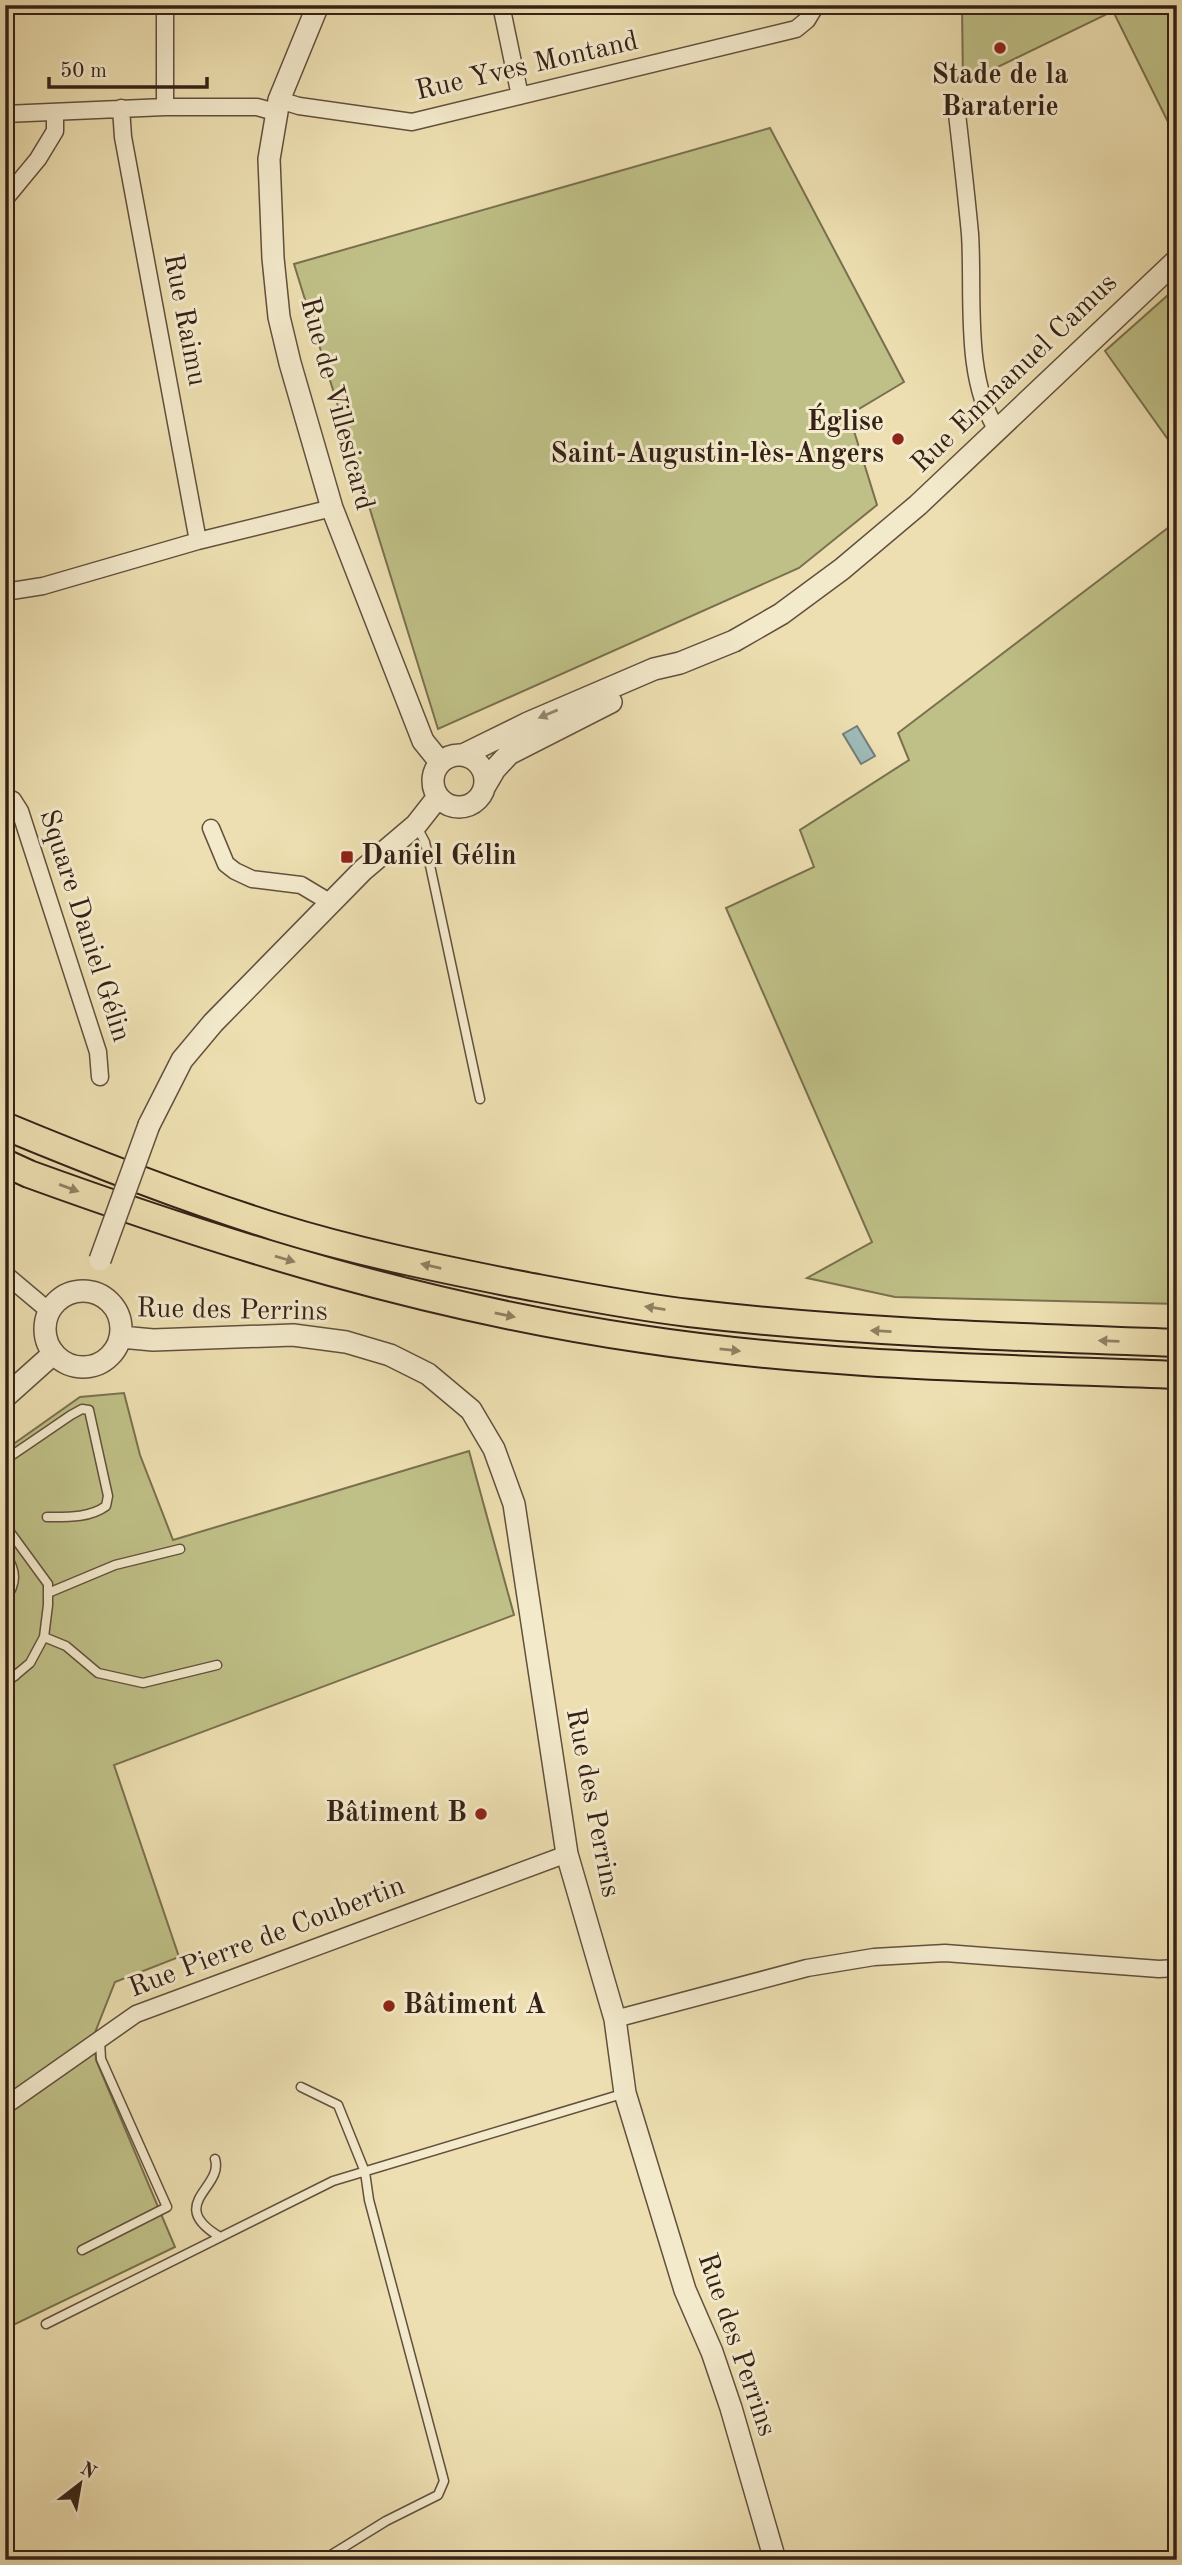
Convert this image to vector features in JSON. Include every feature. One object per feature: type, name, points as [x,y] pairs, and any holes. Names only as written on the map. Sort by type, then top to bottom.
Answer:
[{"type":"highway","points":[[5,1126],[95,1163],[289,1231],[340,1246],[446,1270],[583,1297],[686,1313],[813,1327],[1177,1343]]},
{"type":"highway","points":[[5,1163],[200,1235],[451,1304],[544,1323],[643,1339],[834,1360],[1177,1375]]},
{"type":"street","points":[[165,5],[165,107]]},
{"type":"street","name":"Rue de Villesicard","points":[[318,5],[277,106],[269,159],[273,258],[279,317],[332,508],[423,741],[440,762]]},
{"type":"street","points":[[501,5],[520,96]]},
{"type":"street","name":"Rue Yves Montand","points":[[5,114],[121,108],[299,106],[412,122],[796,29],[807,20],[817,5]]},
{"type":"street","points":[[956,105],[970,233],[976,372],[986,413],[997,430]]},
{"type":"street","name":"Rue Raimu","points":[[121,108],[123,137],[198,541]]},
{"type":"street","points":[[5,199],[38,159],[55,131],[55,112]]},
{"type":"street","name":"Rue Emmanuel Camus","points":[[463,755],[527,723],[641,675],[680,663],[733,641],[781,614],[842,569],[918,505],[1177,260]]},
{"type":"street","points":[[7,587],[43,586],[198,541],[332,508]]},
{"type":"street","name":"Rue Emmanuel Camus","points":[[485,786],[495,769],[509,754],[660,678],[680,663]]},
{"type":"street","points":[[463,755],[481,765],[485,786],[476,802],[467,806],[447,805],[438,797],[433,778],[440,762],[463,755]]},
{"type":"street","name":"Square Daniel Gélin","points":[[5,797],[13,800],[20,811],[98,1052],[100,1077]]},
{"type":"street","points":[[95,1293],[96,1272],[149,1125],[182,1060],[213,1023],[363,870],[416,825],[438,797]]},
{"type":"street","points":[[211,828],[226,864],[235,871],[252,879],[300,885],[331,903]]},
{"type":"street","points":[[5,1273],[48,1311]]},
{"type":"street","points":[[74,1292],[95,1293],[113,1306],[119,1315],[121,1337],[109,1358],[98,1365],[74,1367],[53,1354],[44,1333],[48,1311],[64,1296],[74,1292]]},
{"type":"street","name":"Rue des Perrins","points":[[121,1337],[153,1340],[293,1335],[346,1342],[390,1356],[428,1374],[471,1410],[495,1449],[514,1504],[567,1854],[615,2019],[625,2093],[685,2290],[712,2352],[731,2408],[775,2560]]},
{"type":"street","points":[[5,1397],[53,1354]]},
{"type":"street","name":"Rue Pierre de Coubertin","points":[[5,2106],[136,2014],[567,1854]]},
{"type":"street","points":[[615,2019],[807,1968],[874,1956],[945,1953],[1159,1969],[1177,1968]]},
{"type":"lane","points":[[416,825],[425,842],[480,1099]]},
{"type":"lane","points":[[5,1460],[71,1415],[82,1409],[89,1410],[108,1496],[106,1506],[97,1513],[47,1517]]},
{"type":"lane","points":[[5,1684],[30,1663],[44,1637],[48,1593],[48,1584],[9,1532]]},
{"type":"lane","points":[[5,1600],[15,1579],[14,1567],[5,1552],[17,1542]]},
{"type":"lane","points":[[48,1593],[115,1565],[180,1549]]},
{"type":"lane","points":[[44,1637],[66,1647],[97,1673],[143,1683],[217,1665]]},
{"type":"lane","points":[[5,1664],[15,1676]]},
{"type":"lane","points":[[82,2250],[167,2207],[101,2059],[99,2038]]},
{"type":"lane","points":[[301,2087],[338,2105],[365,2172],[369,2200],[444,2481],[438,2495],[323,2560]]},
{"type":"lane","points":[[46,2324],[333,2181],[625,2093]]},
{"type":"lane","points":[[215,2159],[218,2167],[215,2175],[199,2195],[197,2206],[199,2218],[206,2228],[220,2237]]},
{"type":"green space","name":"Stade de la Baraterie","points":[[962,5],[1177,5],[1177,140],[1113,11],[963,84]]},
{"type":"green space","points":[[770,128],[904,382],[849,415],[877,505],[799,568],[438,729],[294,264]]},
{"type":"green space","points":[[1177,287],[1177,452],[1105,351]]},
{"type":"green space","points":[[1177,521],[1177,1304],[895,1297],[807,1278],[872,1242],[726,908],[814,867],[800,830],[909,760],[898,733]]},
{"type":"green space","points":[[124,1393],[140,1455],[173,1540],[469,1451],[514,1615],[114,1765],[179,1957],[115,1982],[94,2035],[96,2060],[175,2247],[5,2329],[5,1450],[80,1397]]},
{"type":"water","points":[[857,726],[875,756],[861,764],[843,734]]},
{"type":"place","name":"Stade de la Baraterie","points":[[1000,48]]},
{"type":"place","name":"Église Saint-Augustin-lès-Angers","points":[[898,439]]},
{"type":"place","name":"Daniel Gélin","points":[[347,857]]},
{"type":"place","name":"Bâtiment B","points":[[481,1814]]},
{"type":"place","name":"Bâtiment A","points":[[389,2006]]}]
